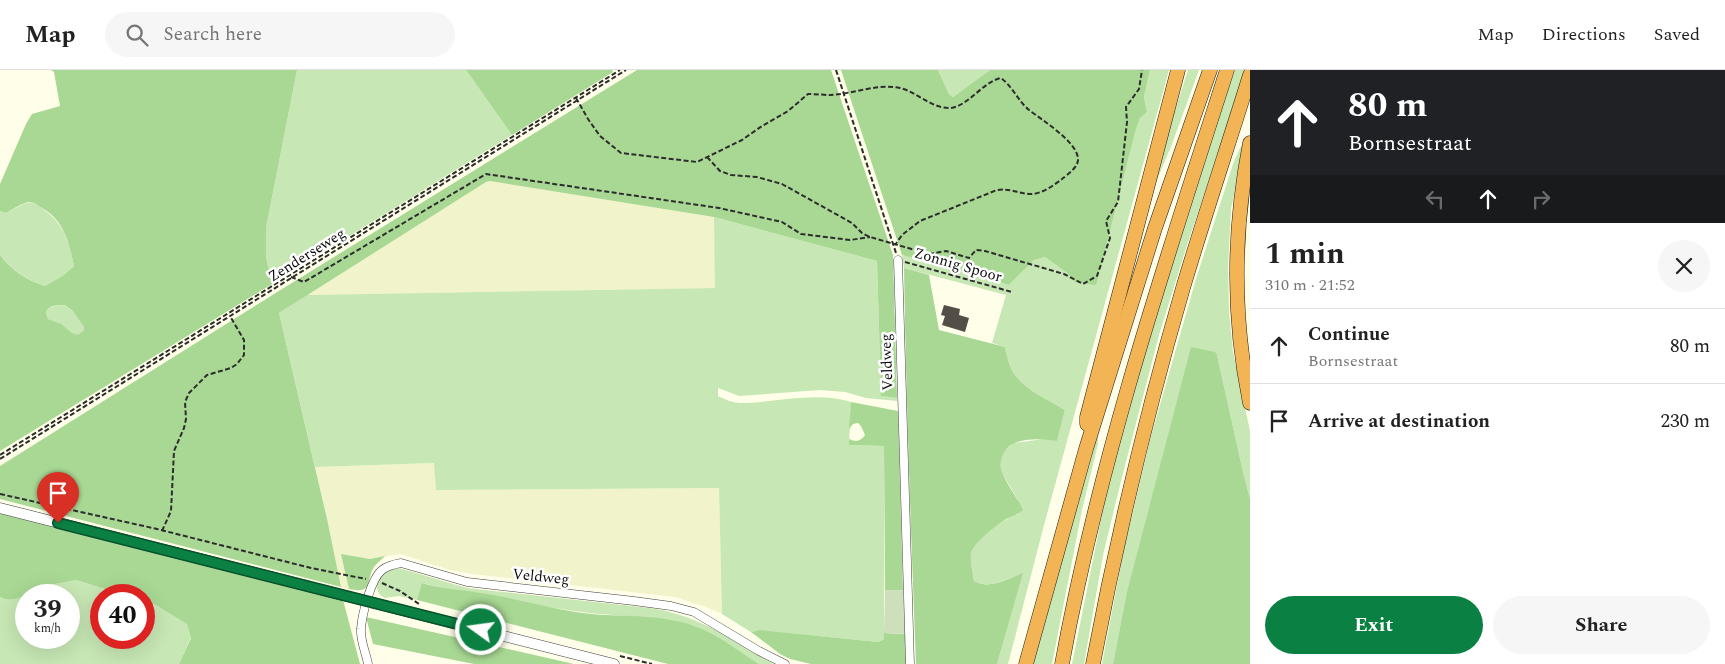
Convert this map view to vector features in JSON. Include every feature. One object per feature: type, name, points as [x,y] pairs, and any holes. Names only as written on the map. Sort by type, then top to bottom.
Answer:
[{"type":"highway","points":[[1086,450],[1087,417],[1178,70]]},
{"type":"highway","points":[[1026,664],[1086,450],[1155,228],[1210,70]]},
{"type":"highway","points":[[1062,664],[1074,597],[1137,354],[1227,70]]},
{"type":"highway","points":[[1093,664],[1127,499],[1165,352],[1250,75]]},
{"type":"highway","points":[[1250,143],[1239,213],[1237,312],[1241,351],[1250,403]]},
{"type":"street","name":"Veldweg","points":[[898,260],[910,664]]},
{"type":"street","points":[[0,508],[614,664]]},
{"type":"street","name":"Veldweg","points":[[374,581],[382,570],[401,563],[467,582],[670,606],[694,612],[785,664]]},
{"type":"street","points":[[368,664],[360,631],[374,581]]},
{"type":"path","name":"Zenderseweg","points":[[0,454],[228,312],[626,70]]},
{"type":"path","points":[[836,70],[895,245],[898,260]]},
{"type":"path","points":[[706,157],[720,171],[731,175],[757,177],[782,184],[852,223],[862,233],[870,237],[929,254],[946,251],[969,258],[976,250],[985,251],[1064,274],[1083,284],[1097,276],[1110,238],[1106,221],[1118,202],[1128,122],[1126,107],[1139,89],[1142,70]]},
{"type":"path","name":"Zenderseweg","points":[[577,99],[618,71]]},
{"type":"path","points":[[577,99],[600,136],[621,153],[697,162],[742,140],[788,111],[808,94],[830,95],[892,87],[912,92],[931,103],[949,108],[959,106],[984,86],[1002,78],[1008,83],[1015,96],[1073,147],[1076,152],[1077,164],[1064,178],[1046,190],[1032,194],[1007,189],[997,190],[920,221],[902,235],[895,245]]},
{"type":"path","points":[[290,276],[304,282],[486,174],[719,208],[782,222],[800,234],[850,240],[870,237]]},
{"type":"path","name":"Zonnig Spoor","points":[[898,260],[1012,292]]},
{"type":"path","name":"Zenderseweg","points":[[0,459],[231,316],[290,276]]},
{"type":"path","points":[[162,531],[171,511],[174,451],[184,428],[186,419],[185,402],[189,393],[208,375],[231,368],[237,364],[244,354],[244,340],[228,312]]},
{"type":"path","points":[[0,494],[260,554],[311,568],[374,581]]},
{"type":"green space","points":[[51,70],[297,70],[266,228],[266,257],[272,284],[0,451],[0,255],[20,274],[45,286],[64,275],[74,266],[64,233],[56,219],[49,213],[32,202],[22,204],[6,213],[0,211],[0,184],[26,124],[32,114],[60,106],[54,72]],"holes":[[[55,305],[64,305],[72,310],[84,327],[83,331],[78,335],[72,333],[61,324],[48,319],[46,313],[50,307]]]},
{"type":"green space","points":[[297,70],[466,70],[512,135],[272,284],[266,257],[266,228]]},
{"type":"green space","points":[[466,70],[612,70],[613,72],[512,135]]},
{"type":"green space","points":[[637,70],[831,70],[893,255],[897,398],[881,396],[877,261],[714,217],[490,181],[279,313],[341,587],[0,499],[0,466]]},
{"type":"green space","points":[[841,70],[938,70],[949,94],[953,97],[990,70],[1150,70],[1144,97],[1147,112],[1140,118],[1135,132],[1096,285],[1075,282],[1067,273],[1045,257],[1034,260],[1009,285],[902,255]]},
{"type":"green space","points":[[938,70],[990,70],[953,97],[949,94]]},
{"type":"green space","points":[[1150,70],[1169,70],[1044,525],[1008,664],[997,664],[1022,574],[992,584],[974,581],[971,554],[973,548],[991,529],[1019,514],[1018,500],[1001,471],[1000,462],[1004,451],[1014,443],[1044,439],[1057,441],[1065,410],[1026,386],[1014,374],[1005,347],[992,343],[1006,295],[904,268],[902,255],[1009,285],[1034,260],[1045,257],[1067,273],[1075,282],[1140,118],[1147,112],[1144,97]]},
{"type":"green space","points":[[1188,70],[1199,70],[1172,144],[1149,199],[1159,161]]},
{"type":"green space","points":[[1235,70],[1246,70],[1159,335],[1103,555],[1084,664],[1072,664],[1110,475],[1133,387],[1212,135]]},
{"type":"green space","points":[[1245,138],[1231,209],[1228,267],[1229,312],[1233,352],[1250,431],[1250,499],[1217,355],[1126,596],[1113,664],[1102,664],[1124,549],[1150,440],[1196,279],[1234,161]]},
{"type":"green space","points":[[490,181],[714,217],[716,288],[307,295]]},
{"type":"green space","points":[[32,202],[57,221],[62,228],[69,245],[74,266],[64,275],[45,286],[20,274],[0,255],[0,211],[6,213],[23,204]]},
{"type":"green space","points":[[714,217],[877,261],[881,396],[897,398],[897,401],[866,398],[845,392],[820,390],[739,396],[718,388],[718,396],[740,403],[810,397],[851,402],[849,445],[884,446],[884,639],[878,642],[759,630],[751,632],[722,614],[719,488],[436,490],[434,463],[315,467],[279,313],[307,295],[715,288]]},
{"type":"green space","points":[[904,268],[929,275],[939,330],[1005,347],[1014,374],[1033,392],[1065,410],[1057,441],[1042,439],[1025,440],[1011,445],[1006,450],[1001,461],[1001,470],[1023,510],[1006,519],[986,535],[976,544],[971,554],[974,581],[992,584],[1005,581],[1023,573],[997,664],[916,664]]},
{"type":"green space","points":[[63,305],[72,310],[84,327],[78,336],[48,319],[46,313],[49,309],[53,306]]},
{"type":"green space","points":[[1191,347],[1215,352],[1217,355],[1250,499],[1250,664],[1113,664],[1126,596]]},
{"type":"green space","points":[[851,402],[898,411],[903,590],[885,590],[884,446],[849,445],[849,439],[858,441],[865,435],[858,423],[853,424],[849,429]]},
{"type":"green space","points":[[1098,434],[1098,444],[1082,510],[1052,664],[1031,664]]},
{"type":"green space","points":[[435,463],[436,490],[719,488],[722,614],[675,597],[473,574],[450,570],[401,554],[370,559],[342,555],[349,589],[341,587],[315,467]]},
{"type":"green space","points":[[0,513],[343,600],[360,664],[179,664],[191,638],[187,624],[155,605],[155,584],[90,584],[76,580],[55,584],[15,584],[15,599],[3,599],[0,597]]},
{"type":"green space","points":[[341,554],[370,559],[385,556],[371,572],[368,586],[362,590],[357,590],[349,589]]},
{"type":"green space","points":[[399,568],[467,588],[667,611],[699,622],[773,664],[759,664],[697,627],[671,620],[589,613],[546,607],[481,593],[450,590],[423,583],[417,600],[399,596],[385,598],[377,590],[378,581],[385,573]]},
{"type":"green space","points":[[76,580],[90,584],[90,649],[155,649],[155,605],[187,623],[191,637],[179,664],[0,664],[0,597],[3,599],[15,599],[15,649],[80,649],[80,584],[55,584]]},
{"type":"green space","points":[[422,583],[496,595],[577,612],[658,618],[684,623],[713,634],[759,664],[668,664],[417,600]]},
{"type":"green space","points":[[885,590],[903,590],[905,634],[884,633]]},
{"type":"green space","points":[[366,617],[574,664],[474,664],[373,644]]},
{"type":"green space","points":[[759,630],[878,642],[884,639],[884,633],[905,634],[906,662],[905,664],[811,664],[790,659],[780,654],[751,632]]},
{"type":"building","points":[[944,305],[960,309],[959,315],[969,318],[965,332],[942,325],[945,316],[941,315]]},
{"type":"route","points":[[58,523],[481,630]]}]
